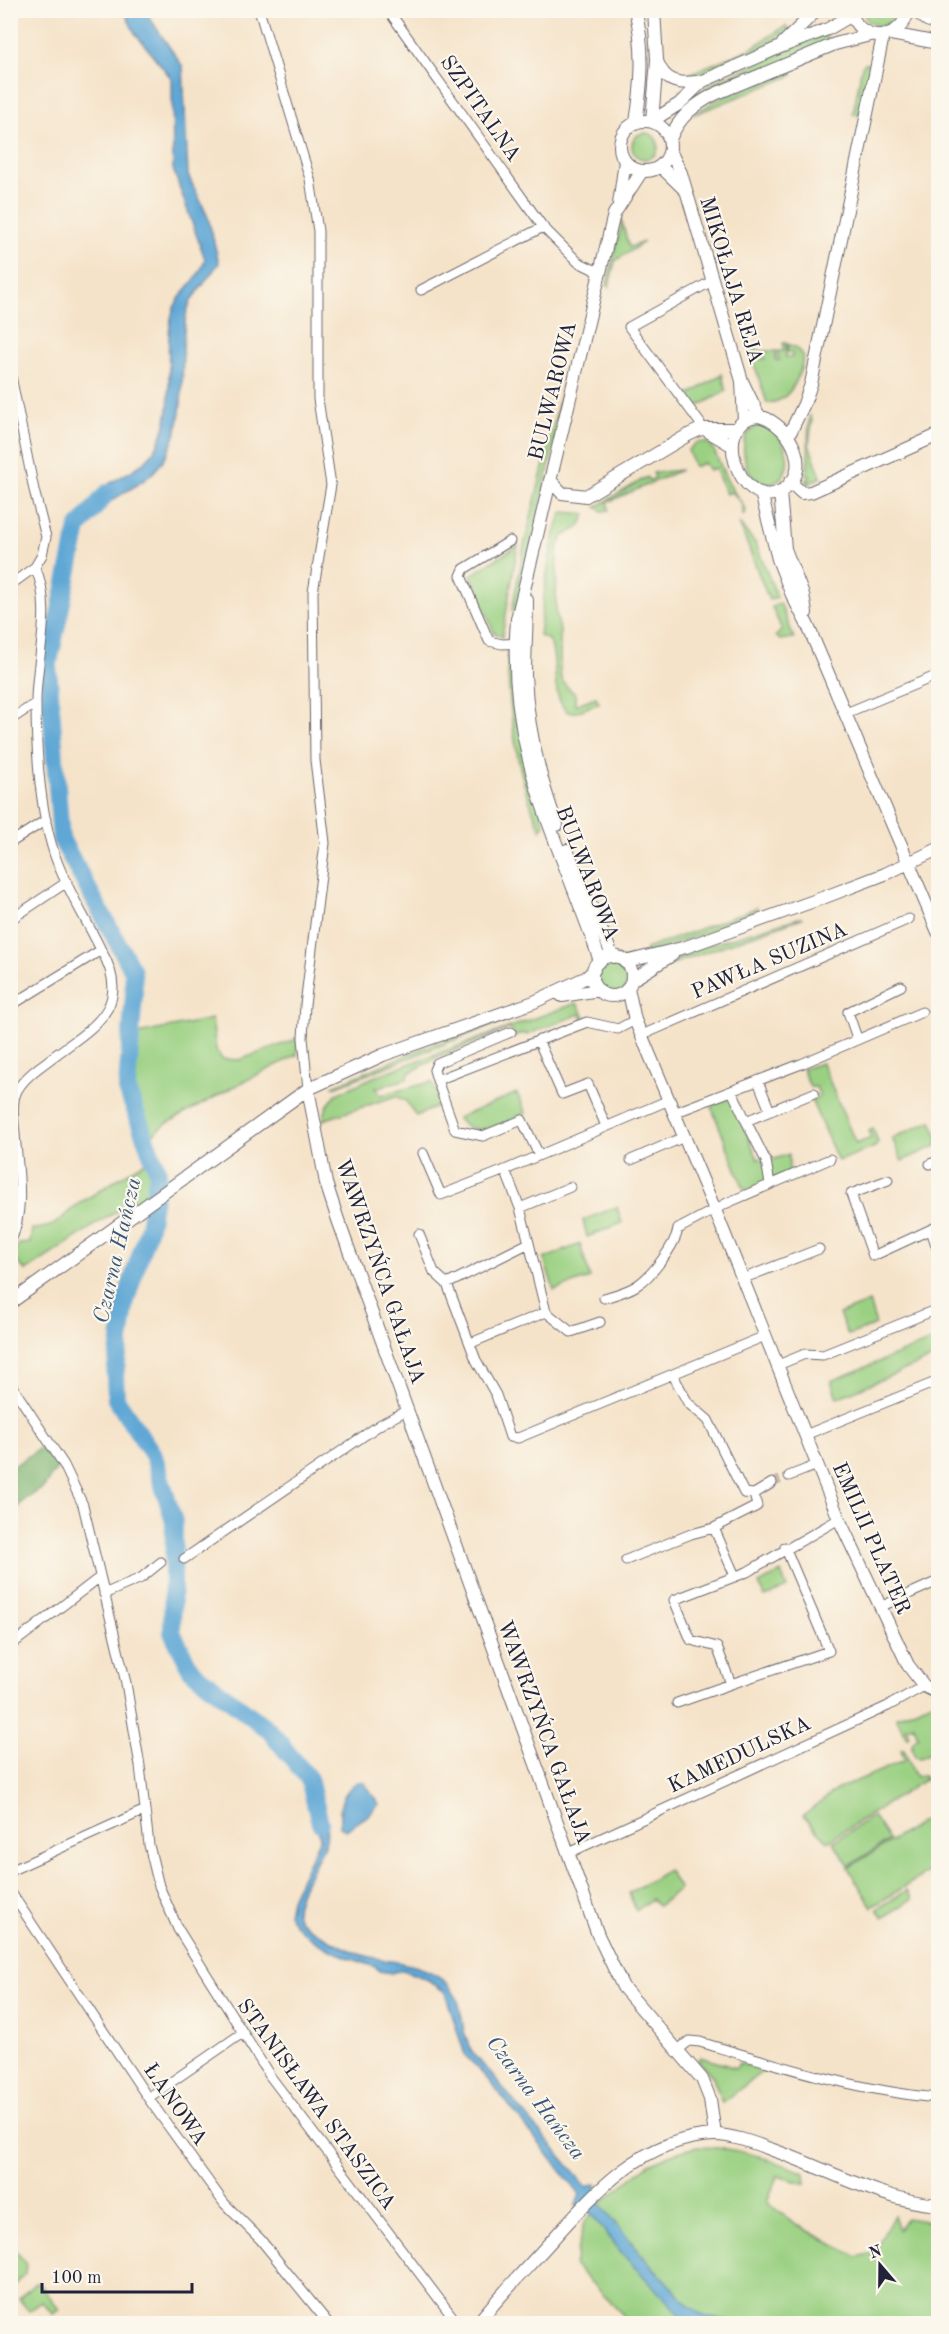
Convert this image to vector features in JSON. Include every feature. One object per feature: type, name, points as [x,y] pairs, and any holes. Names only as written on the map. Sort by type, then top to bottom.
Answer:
[{"type":"street","name":"WAWRZYŃCA GAŁAJA","points":[[259,10],[310,179],[318,231],[318,399],[331,485],[313,592],[312,634],[315,760],[325,843],[303,1038],[308,1089],[326,1183],[598,1935],[623,1988],[702,2079],[710,2099],[715,2135]]},
{"type":"street","name":"SZPITALNA","points":[[388,10],[543,227],[578,262],[601,273]]},
{"type":"street","points":[[635,10],[641,38],[636,122]]},
{"type":"street","points":[[652,121],[657,60],[654,10]]},
{"type":"street","points":[[778,48],[817,10]]},
{"type":"street","points":[[703,81],[679,104],[652,121],[636,122],[624,132],[620,147],[625,161],[642,171],[660,166],[683,116],[699,102],[835,44],[881,35],[904,22],[908,10]]},
{"type":"street","points":[[914,10],[927,20],[939,24]]},
{"type":"street","points":[[657,60],[661,72],[672,81],[684,84],[703,81],[828,29],[851,13],[862,30],[939,43]]},
{"type":"street","points":[[789,435],[811,384],[881,35]]},
{"type":"street","points":[[652,121],[661,126],[670,145]]},
{"type":"street","name":"MIKOŁAJA REJA","points":[[670,145],[681,173],[742,381]]},
{"type":"street","name":"BULWAROWA","points":[[597,965],[526,754],[517,695],[527,587],[550,480],[619,204],[625,161]]},
{"type":"street","name":"MIKOŁAJA REJA","points":[[660,166],[685,190]]},
{"type":"street","name":"BULWAROWA","points":[[619,204],[642,171]]},
{"type":"street","points":[[421,290],[543,227]]},
{"type":"street","points":[[712,281],[630,327],[704,429],[733,446]]},
{"type":"street","points":[[10,371],[46,537],[42,555],[35,567],[10,585]]},
{"type":"street","points":[[742,381],[759,416],[776,422],[789,435],[797,458],[790,482],[780,492],[761,493]]},
{"type":"street","points":[[742,381],[741,425],[733,446],[733,457],[742,479],[761,493],[778,559],[792,595],[846,713],[939,932]]},
{"type":"street","points":[[545,502],[562,493],[586,496],[704,429],[741,425],[759,416]]},
{"type":"street","points":[[790,482],[802,493],[810,492],[939,435]]},
{"type":"street","points":[[550,480],[562,493]]},
{"type":"street","points":[[780,492],[785,549],[803,595],[808,626]]},
{"type":"street","points":[[510,541],[464,568],[460,576],[489,641],[520,644]]},
{"type":"street","points":[[10,1243],[19,1218],[20,1199],[14,1116],[16,1093],[32,1073],[106,1012],[115,994],[114,978],[56,858],[46,820],[36,703],[43,588],[35,567]]},
{"type":"street","name":"BULWAROWA","points":[[520,644],[528,711],[541,775],[562,838],[613,957]]},
{"type":"street","points":[[846,713],[939,675]]},
{"type":"street","points":[[10,720],[36,703]]},
{"type":"street","points":[[10,843],[46,820]]},
{"type":"street","points":[[12,1300],[308,1089],[383,1055],[534,1002],[587,977],[597,965],[613,957],[626,962],[686,947],[825,897],[939,849]]},
{"type":"street","points":[[10,920],[67,882]]},
{"type":"street","name":"PAWŁA SUZINA","points":[[642,1035],[909,919]]},
{"type":"street","points":[[534,1002],[587,990],[599,990],[612,996],[622,994],[630,984],[686,947]]},
{"type":"street","points":[[10,1006],[101,950]]},
{"type":"street","points":[[626,962],[631,970],[630,984]]},
{"type":"street","points":[[597,965],[593,981],[599,990]]},
{"type":"street","name":"EMILII PLATER","points":[[630,984],[634,1020]]},
{"type":"street","points":[[857,1038],[848,1012],[901,986]]},
{"type":"street","name":"EMILII PLATER","points":[[612,996],[634,1020],[642,1035],[839,1519],[908,1665],[924,1686]]},
{"type":"street","points":[[674,1113],[758,1081],[922,1012]]},
{"type":"street","points":[[437,1080],[587,1022],[618,1029],[634,1020]]},
{"type":"street","points":[[511,1032],[437,1063],[434,1070],[455,1130],[483,1136],[522,1120],[538,1155]]},
{"type":"street","points":[[538,1040],[562,1094],[588,1084],[606,1126]]},
{"type":"street","points":[[758,1081],[771,1111]]},
{"type":"street","points":[[732,1091],[766,1161],[770,1184]]},
{"type":"street","points":[[746,1121],[814,1093]]},
{"type":"street","points":[[423,1153],[441,1195],[669,1100]]},
{"type":"street","points":[[632,1160],[684,1137]]},
{"type":"street","points":[[604,1298],[616,1290],[644,1280],[676,1242],[678,1229],[770,1184],[830,1160]]},
{"type":"street","points":[[505,1170],[520,1208],[546,1312],[571,1332],[600,1322]]},
{"type":"street","points":[[888,1180],[851,1194],[873,1256],[935,1228],[939,1251]]},
{"type":"street","points":[[520,1208],[570,1187]]},
{"type":"street","points":[[419,1234],[434,1272],[447,1284],[476,1360],[496,1395],[510,1437],[519,1438],[765,1336]]},
{"type":"street","points":[[447,1284],[529,1243]]},
{"type":"street","points":[[742,1279],[819,1249]]},
{"type":"street","points":[[778,1365],[806,1354],[823,1355],[935,1310]]},
{"type":"street","points":[[471,1343],[546,1312]]},
{"type":"street","points":[[673,1375],[688,1403],[708,1420],[744,1493],[754,1494],[772,1484]]},
{"type":"street","points":[[805,1436],[939,1381]]},
{"type":"street","name":"STANISŁAWA STASZICA","points":[[10,1383],[64,1465],[83,1505],[126,1683],[155,1872],[169,1911],[241,2034],[458,2324]]},
{"type":"street","name":"WAWRZYŃCA GAŁAJA","points":[[184,1559],[381,1424],[407,1410]]},
{"type":"street","points":[[789,1476],[817,1464]]},
{"type":"street","points":[[626,1560],[691,1534],[714,1528],[747,1513],[757,1506],[754,1494]]},
{"type":"street","points":[[731,1684],[717,1647],[691,1640],[674,1600],[747,1572],[785,1547],[839,1519]]},
{"type":"street","points":[[714,1528],[735,1576]]},
{"type":"street","points":[[677,1703],[829,1651],[785,1547]]},
{"type":"street","points":[[104,1594],[141,1578],[161,1562]]},
{"type":"street","points":[[10,1646],[100,1577]]},
{"type":"street","points":[[880,1607],[939,1581]]},
{"type":"street","points":[[924,1686],[939,1693]]},
{"type":"street","name":"KAMEDULSKA","points":[[569,1853],[888,1706],[924,1686]]},
{"type":"street","points":[[10,1871],[145,1810]]},
{"type":"street","name":"ŁANOWA","points":[[10,1891],[148,2098],[224,2203],[260,2239],[329,2324]]},
{"type":"street","points":[[148,2098],[241,2034]]},
{"type":"street","points":[[678,2050],[689,2041],[700,2042],[778,2066],[899,2093],[939,2098]]},
{"type":"street","points":[[477,2324],[607,2182],[640,2156],[678,2141],[715,2135],[770,2149],[883,2193],[939,2205]]},
{"type":"green space","points":[[896,10],[891,22],[879,26],[868,22],[862,11]]},
{"type":"green space","points":[[786,26],[789,30],[736,61],[706,74],[681,77],[750,49]]},
{"type":"green space","points":[[825,34],[829,43],[686,107],[683,104],[716,81]]},
{"type":"green space","points":[[865,63],[871,64],[859,115],[853,114],[862,66]]},
{"type":"green space","points":[[791,70],[793,75],[693,115],[714,101]]},
{"type":"green space","points":[[645,133],[654,137],[658,146],[654,155],[645,159],[636,155],[632,146],[636,137]]},
{"type":"green space","points":[[622,222],[629,247],[644,242],[615,261],[609,287],[607,284]]},
{"type":"green space","points":[[783,343],[786,343],[786,357],[792,357],[792,352],[787,352],[788,344],[797,348],[804,357],[793,387],[782,398],[767,403],[749,349],[756,344],[757,351],[762,351],[760,359],[765,359],[763,351],[776,351],[776,360],[779,361],[778,351],[783,351]]},
{"type":"green space","points":[[566,373],[570,374],[516,612],[512,611],[524,546]]},
{"type":"green space","points":[[722,374],[726,391],[695,408],[686,397]]},
{"type":"green space","points":[[810,416],[812,421],[809,444],[821,477],[807,485],[806,479],[809,480],[810,476],[806,475]]},
{"type":"green space","points":[[764,425],[779,437],[787,454],[785,471],[772,484],[757,480],[747,467],[745,459],[746,435],[756,426]]},
{"type":"green space","points":[[697,442],[709,443],[740,501],[732,492],[726,494],[715,468],[709,470],[704,463],[694,467],[688,450]]},
{"type":"green space","points":[[681,470],[608,502],[609,510],[602,511],[596,507],[647,477],[650,481],[655,477],[653,473]]},
{"type":"green space","points":[[742,504],[746,511],[744,514],[742,514]]},
{"type":"green space","points":[[563,512],[586,514],[580,527],[563,536],[557,551],[556,612],[560,631],[560,674],[564,684],[575,694],[575,705],[596,697],[599,703],[576,712],[568,712],[561,704],[557,693],[551,646],[547,639],[539,636],[550,553]]},
{"type":"green space","points":[[739,523],[756,544],[777,597],[769,600]]},
{"type":"green space","points":[[518,545],[502,637],[494,633],[471,575]]},
{"type":"green space","points":[[780,603],[794,638],[780,640],[776,636],[782,630],[772,607]]},
{"type":"green space","points":[[507,649],[511,652],[544,825],[541,830],[532,809],[519,764],[509,695]]},
{"type":"green space","points":[[756,908],[751,916],[647,954],[646,949]]},
{"type":"green space","points":[[802,918],[655,970],[696,949]]},
{"type":"green space","points":[[612,957],[626,962],[631,976],[626,990],[612,995],[598,990],[593,976],[598,962]]},
{"type":"green space","points":[[577,1003],[586,1019],[584,1020],[580,1014],[526,1035],[524,1033],[514,1037],[511,1028],[436,1058],[409,1073],[407,1079],[376,1088],[381,1095],[432,1082],[443,1104],[416,1116],[406,1101],[396,1096],[323,1120],[327,1106],[336,1094],[378,1075]]},
{"type":"green space","points":[[212,1019],[216,1050],[222,1059],[239,1060],[297,1039],[297,1055],[166,1124],[152,1135],[132,1093],[137,1034]]},
{"type":"green space","points":[[509,1019],[335,1087],[333,1086],[428,1046]]},
{"type":"green space","points":[[822,1063],[856,1144],[871,1138],[869,1131],[873,1129],[878,1142],[875,1147],[838,1161],[811,1100],[820,1096],[816,1087],[810,1087],[802,1069]]},
{"type":"green space","points":[[517,1093],[526,1113],[499,1125],[482,1130],[473,1129],[457,1118]]},
{"type":"green space","points":[[731,1097],[758,1159],[775,1159],[789,1154],[789,1173],[746,1191],[744,1189],[711,1106]]},
{"type":"green space","points":[[931,1121],[938,1137],[938,1145],[902,1161],[892,1138]]},
{"type":"green space","points":[[148,1160],[152,1167],[152,1185],[144,1198],[107,1217],[26,1271],[12,1257],[19,1244],[30,1243],[32,1229],[55,1224],[80,1203]]},
{"type":"green space","points":[[617,1207],[622,1223],[587,1237],[583,1220]]},
{"type":"green space","points":[[580,1244],[590,1278],[554,1290],[544,1259]]},
{"type":"green space","points":[[869,1302],[876,1325],[848,1335],[839,1314]]},
{"type":"green space","points":[[938,1338],[938,1356],[837,1398],[831,1381]]},
{"type":"green space","points":[[43,1446],[58,1467],[43,1488],[22,1502],[11,1516],[11,1468]]},
{"type":"green space","points":[[781,1572],[787,1588],[765,1597],[759,1584]]},
{"type":"green space","points":[[932,1702],[938,1704],[938,1750],[920,1758],[915,1757],[912,1746],[918,1737],[914,1725],[906,1728],[909,1736],[907,1738],[896,1717]]},
{"type":"green space","points":[[904,1749],[915,1776],[923,1775],[926,1779],[828,1841],[803,1816],[836,1790],[905,1760],[901,1750]]},
{"type":"green space","points":[[873,1816],[889,1840],[849,1866],[833,1842]]},
{"type":"green space","points":[[929,1817],[938,1832],[938,1866],[872,1907],[848,1868]]},
{"type":"green space","points":[[668,1870],[680,1889],[658,1906],[652,1899],[636,1911],[629,1893]]},
{"type":"green space","points":[[907,1890],[912,1899],[883,1918],[877,1909]]},
{"type":"green space","points":[[700,2057],[736,2068],[739,2063],[764,2070],[722,2103],[713,2077],[698,2060]]},
{"type":"green space","points":[[697,2147],[752,2154],[805,2173],[806,2184],[777,2176],[767,2203],[796,2224],[857,2257],[873,2253],[894,2215],[899,2230],[906,2218],[938,2223],[938,2323],[631,2323],[574,2265],[584,2222],[608,2197],[649,2164],[674,2153]]},
{"type":"green space","points":[[10,2243],[26,2264],[25,2274],[11,2290]]},
{"type":"green space","points":[[35,2283],[39,2283],[60,2310],[53,2314],[42,2302],[29,2311],[19,2299]]},
{"type":"water","points":[[124,11],[145,11],[183,67],[188,175],[208,217],[219,263],[191,301],[187,311],[180,412],[169,450],[152,473],[99,511],[89,506],[95,496],[150,456],[164,431],[169,398],[169,330],[172,314],[178,300],[198,274],[205,259],[173,169],[172,79],[135,33]]},
{"type":"water","points":[[357,1782],[364,1782],[379,1804],[366,1817],[346,1830],[340,1827],[340,1807],[347,1791]]},
{"type":"water","points":[[317,1795],[326,1822],[327,1834],[298,1899],[296,1908],[298,1919],[309,1928],[354,1952],[423,1969],[442,1979],[456,1996],[465,2034],[473,2053],[587,2187],[596,2184],[598,2201],[641,2254],[688,2305],[706,2317],[737,2323],[688,2323],[624,2256],[588,2210],[575,2205],[580,2195],[493,2085],[465,2055],[445,1992],[428,1980],[403,1970],[391,1973],[379,1971],[376,1967],[339,1954],[315,1941],[295,1924],[288,1914],[291,1899],[320,1838],[313,1801]]},
{"type":"waterway","name":"Czarna Hańcza","points":[[107,493],[78,528],[48,666],[61,839],[133,971],[134,994],[127,1089],[158,1172],[149,1227],[126,1300],[115,1375],[116,1399],[154,1456],[174,1522],[172,1632],[191,1670],[269,1730],[309,1779],[320,1823]]},
{"type":"tunnel","points":[[772,1483],[789,1476]]}]
